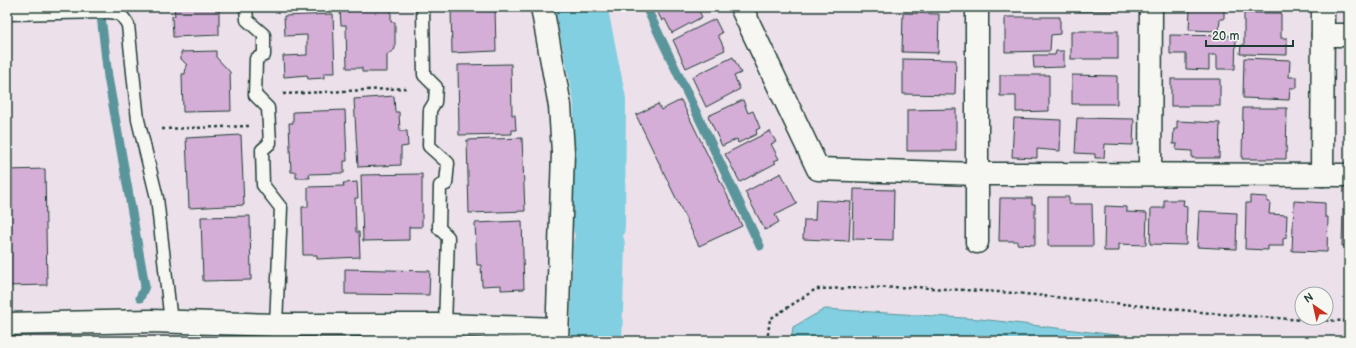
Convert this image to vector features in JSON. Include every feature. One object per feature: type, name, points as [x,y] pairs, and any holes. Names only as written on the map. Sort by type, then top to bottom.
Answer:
[{"type":"street","points":[[7,324],[170,322],[276,325],[445,325],[557,335],[563,152],[560,106],[542,7]]},
{"type":"street","points":[[741,7],[818,169],[978,174],[1349,175]]},
{"type":"street","points":[[977,7],[977,242]]},
{"type":"street","points":[[1150,174],[1151,7]]},
{"type":"street","points":[[1322,175],[1323,7]]},
{"type":"street","points":[[1323,35],[1349,35]]},
{"type":"lane","points":[[246,7],[247,20],[264,35],[264,55],[256,59],[255,95],[268,108],[270,143],[262,150],[263,185],[281,208],[276,325]]},
{"type":"lane","points":[[424,7],[424,75],[436,87],[435,102],[430,110],[429,146],[448,163],[446,184],[440,186],[439,228],[448,237],[445,325]]},
{"type":"lane","points":[[7,14],[116,12],[123,16],[128,25],[138,120],[157,198],[170,322]]},
{"type":"path","points":[[255,95],[436,87]]},
{"type":"path","points":[[157,130],[269,126]]},
{"type":"path","points":[[767,341],[770,319],[816,289],[913,287],[1007,292],[1221,314],[1304,320],[1349,321]]},
{"type":"water","points":[[825,309],[980,319],[1150,339],[1209,341],[791,341],[793,327]]},
{"type":"building","points":[[174,7],[219,7],[219,35],[173,37],[172,16],[175,16]]},
{"type":"building","points":[[342,7],[388,7],[391,11],[391,22],[395,22],[395,49],[387,55],[387,72],[362,72],[362,68],[347,68],[346,25],[341,25],[340,10]]},
{"type":"building","points":[[451,7],[495,7],[496,51],[452,53]]},
{"type":"building","points":[[655,7],[697,7],[702,17],[672,33],[665,19],[662,21]]},
{"type":"building","points":[[1071,7],[1116,7],[1116,11],[1071,11]]},
{"type":"building","points":[[1185,7],[1224,7],[1224,19],[1220,19],[1219,31],[1189,30],[1190,8]]},
{"type":"building","points":[[903,13],[939,14],[938,53],[902,52]]},
{"type":"building","points":[[1244,13],[1281,13],[1281,38],[1287,38],[1287,55],[1240,54],[1241,45],[1244,46]]},
{"type":"building","points":[[333,14],[335,73],[324,73],[324,78],[308,79],[307,75],[284,77],[283,56],[307,55],[307,35],[285,36],[284,16]]},
{"type":"building","points":[[1005,17],[1060,17],[1060,34],[1051,35],[1050,51],[1005,52]]},
{"type":"building","points":[[715,19],[722,33],[718,35],[725,50],[686,68],[673,40]]},
{"type":"building","points":[[1071,31],[1118,31],[1118,59],[1071,59]]},
{"type":"building","points":[[1170,35],[1236,36],[1235,69],[1217,69],[1217,55],[1209,55],[1209,70],[1186,69],[1186,54],[1170,54]]},
{"type":"building","points":[[216,51],[216,57],[230,72],[231,111],[183,112],[182,74],[185,74],[187,65],[181,59],[181,52]]},
{"type":"building","points":[[1056,51],[1064,51],[1064,67],[1034,68],[1033,55],[1055,55]]},
{"type":"building","points":[[733,57],[741,73],[734,76],[740,89],[706,107],[692,77]]},
{"type":"building","points":[[1244,58],[1290,60],[1289,77],[1297,77],[1297,88],[1290,88],[1289,100],[1243,98]]},
{"type":"building","points":[[903,59],[956,60],[955,95],[903,94]]},
{"type":"building","points":[[511,64],[512,115],[515,115],[516,130],[512,130],[512,134],[459,135],[458,65]]},
{"type":"building","points":[[1000,75],[1049,75],[1049,111],[1016,112],[1016,96],[1000,96]]},
{"type":"building","points":[[1072,75],[1117,76],[1117,104],[1072,104]]},
{"type":"building","points":[[1171,79],[1220,79],[1220,106],[1171,106]]},
{"type":"building","points":[[1345,79],[1349,79],[1349,96],[1345,96]]},
{"type":"building","points":[[394,96],[395,112],[399,112],[400,131],[407,131],[408,146],[401,147],[401,165],[358,167],[354,99]]},
{"type":"building","points":[[681,100],[742,226],[699,246],[636,115],[658,104],[661,110]]},
{"type":"building","points":[[743,100],[748,113],[753,111],[760,128],[756,130],[757,134],[738,143],[737,139],[722,146],[708,116]]},
{"type":"building","points":[[1243,108],[1287,108],[1286,159],[1242,159]]},
{"type":"building","points":[[956,109],[956,151],[907,151],[907,110]]},
{"type":"building","points":[[345,110],[347,161],[344,161],[344,173],[309,174],[310,178],[296,178],[296,172],[291,172],[289,123],[293,123],[293,112]]},
{"type":"building","points":[[1014,118],[1061,120],[1060,151],[1037,149],[1037,158],[1012,157]]},
{"type":"building","points":[[1077,118],[1134,119],[1133,145],[1105,144],[1104,158],[1095,158],[1095,154],[1075,153]]},
{"type":"building","points":[[1177,121],[1220,123],[1219,158],[1192,158],[1192,151],[1176,150],[1177,144],[1173,144],[1174,129],[1177,129]]},
{"type":"building","points":[[770,131],[776,142],[771,144],[779,159],[774,161],[776,163],[740,182],[725,154]]},
{"type":"building","points":[[241,135],[244,205],[189,208],[186,138]]},
{"type":"building","points":[[522,138],[525,211],[469,213],[467,140]]},
{"type":"building","points":[[45,169],[47,285],[7,286],[7,170]]},
{"type":"building","points":[[781,173],[797,204],[775,215],[779,222],[765,230],[745,192]]},
{"type":"building","points":[[422,174],[422,227],[409,227],[409,240],[363,241],[361,175]]},
{"type":"building","points":[[357,182],[358,198],[355,198],[356,232],[359,232],[360,257],[317,259],[317,255],[303,255],[302,207],[308,207],[308,187],[344,186],[343,183]]},
{"type":"building","points":[[854,189],[894,190],[893,240],[853,239]]},
{"type":"building","points":[[1250,196],[1267,197],[1267,202],[1270,202],[1269,214],[1287,215],[1286,238],[1283,239],[1283,246],[1268,246],[1268,250],[1245,249],[1246,203],[1250,203]]},
{"type":"building","points":[[1048,197],[1069,197],[1069,204],[1092,204],[1093,246],[1048,246]]},
{"type":"building","points":[[1000,198],[1032,198],[1032,204],[1035,204],[1035,245],[1017,244],[1017,241],[999,241]]},
{"type":"building","points":[[816,200],[851,202],[849,241],[803,239],[804,220],[815,220]]},
{"type":"building","points":[[1164,200],[1184,200],[1183,205],[1187,206],[1186,245],[1150,244],[1151,208],[1164,208]]},
{"type":"building","points":[[1294,201],[1325,203],[1325,217],[1328,217],[1327,252],[1292,251]]},
{"type":"building","points":[[1105,206],[1127,207],[1127,212],[1147,213],[1146,245],[1119,244],[1119,251],[1104,251]]},
{"type":"building","points":[[1343,209],[1349,209],[1349,250],[1345,249],[1345,246],[1342,246]]},
{"type":"building","points":[[1199,211],[1237,213],[1236,249],[1197,247]]},
{"type":"building","points":[[250,216],[251,280],[203,281],[201,217]]},
{"type":"building","points":[[522,221],[524,289],[501,290],[501,285],[482,286],[481,265],[477,265],[475,223]]},
{"type":"building","points":[[345,269],[430,271],[429,295],[345,294]]},
{"type":"waterway","points":[[100,7],[108,77],[145,286],[140,298]]},
{"type":"waterway","points":[[581,7],[600,101],[599,226]]},
{"type":"waterway","points":[[646,7],[760,246]]},
{"type":"waterway","points":[[596,341],[599,246]]}]
